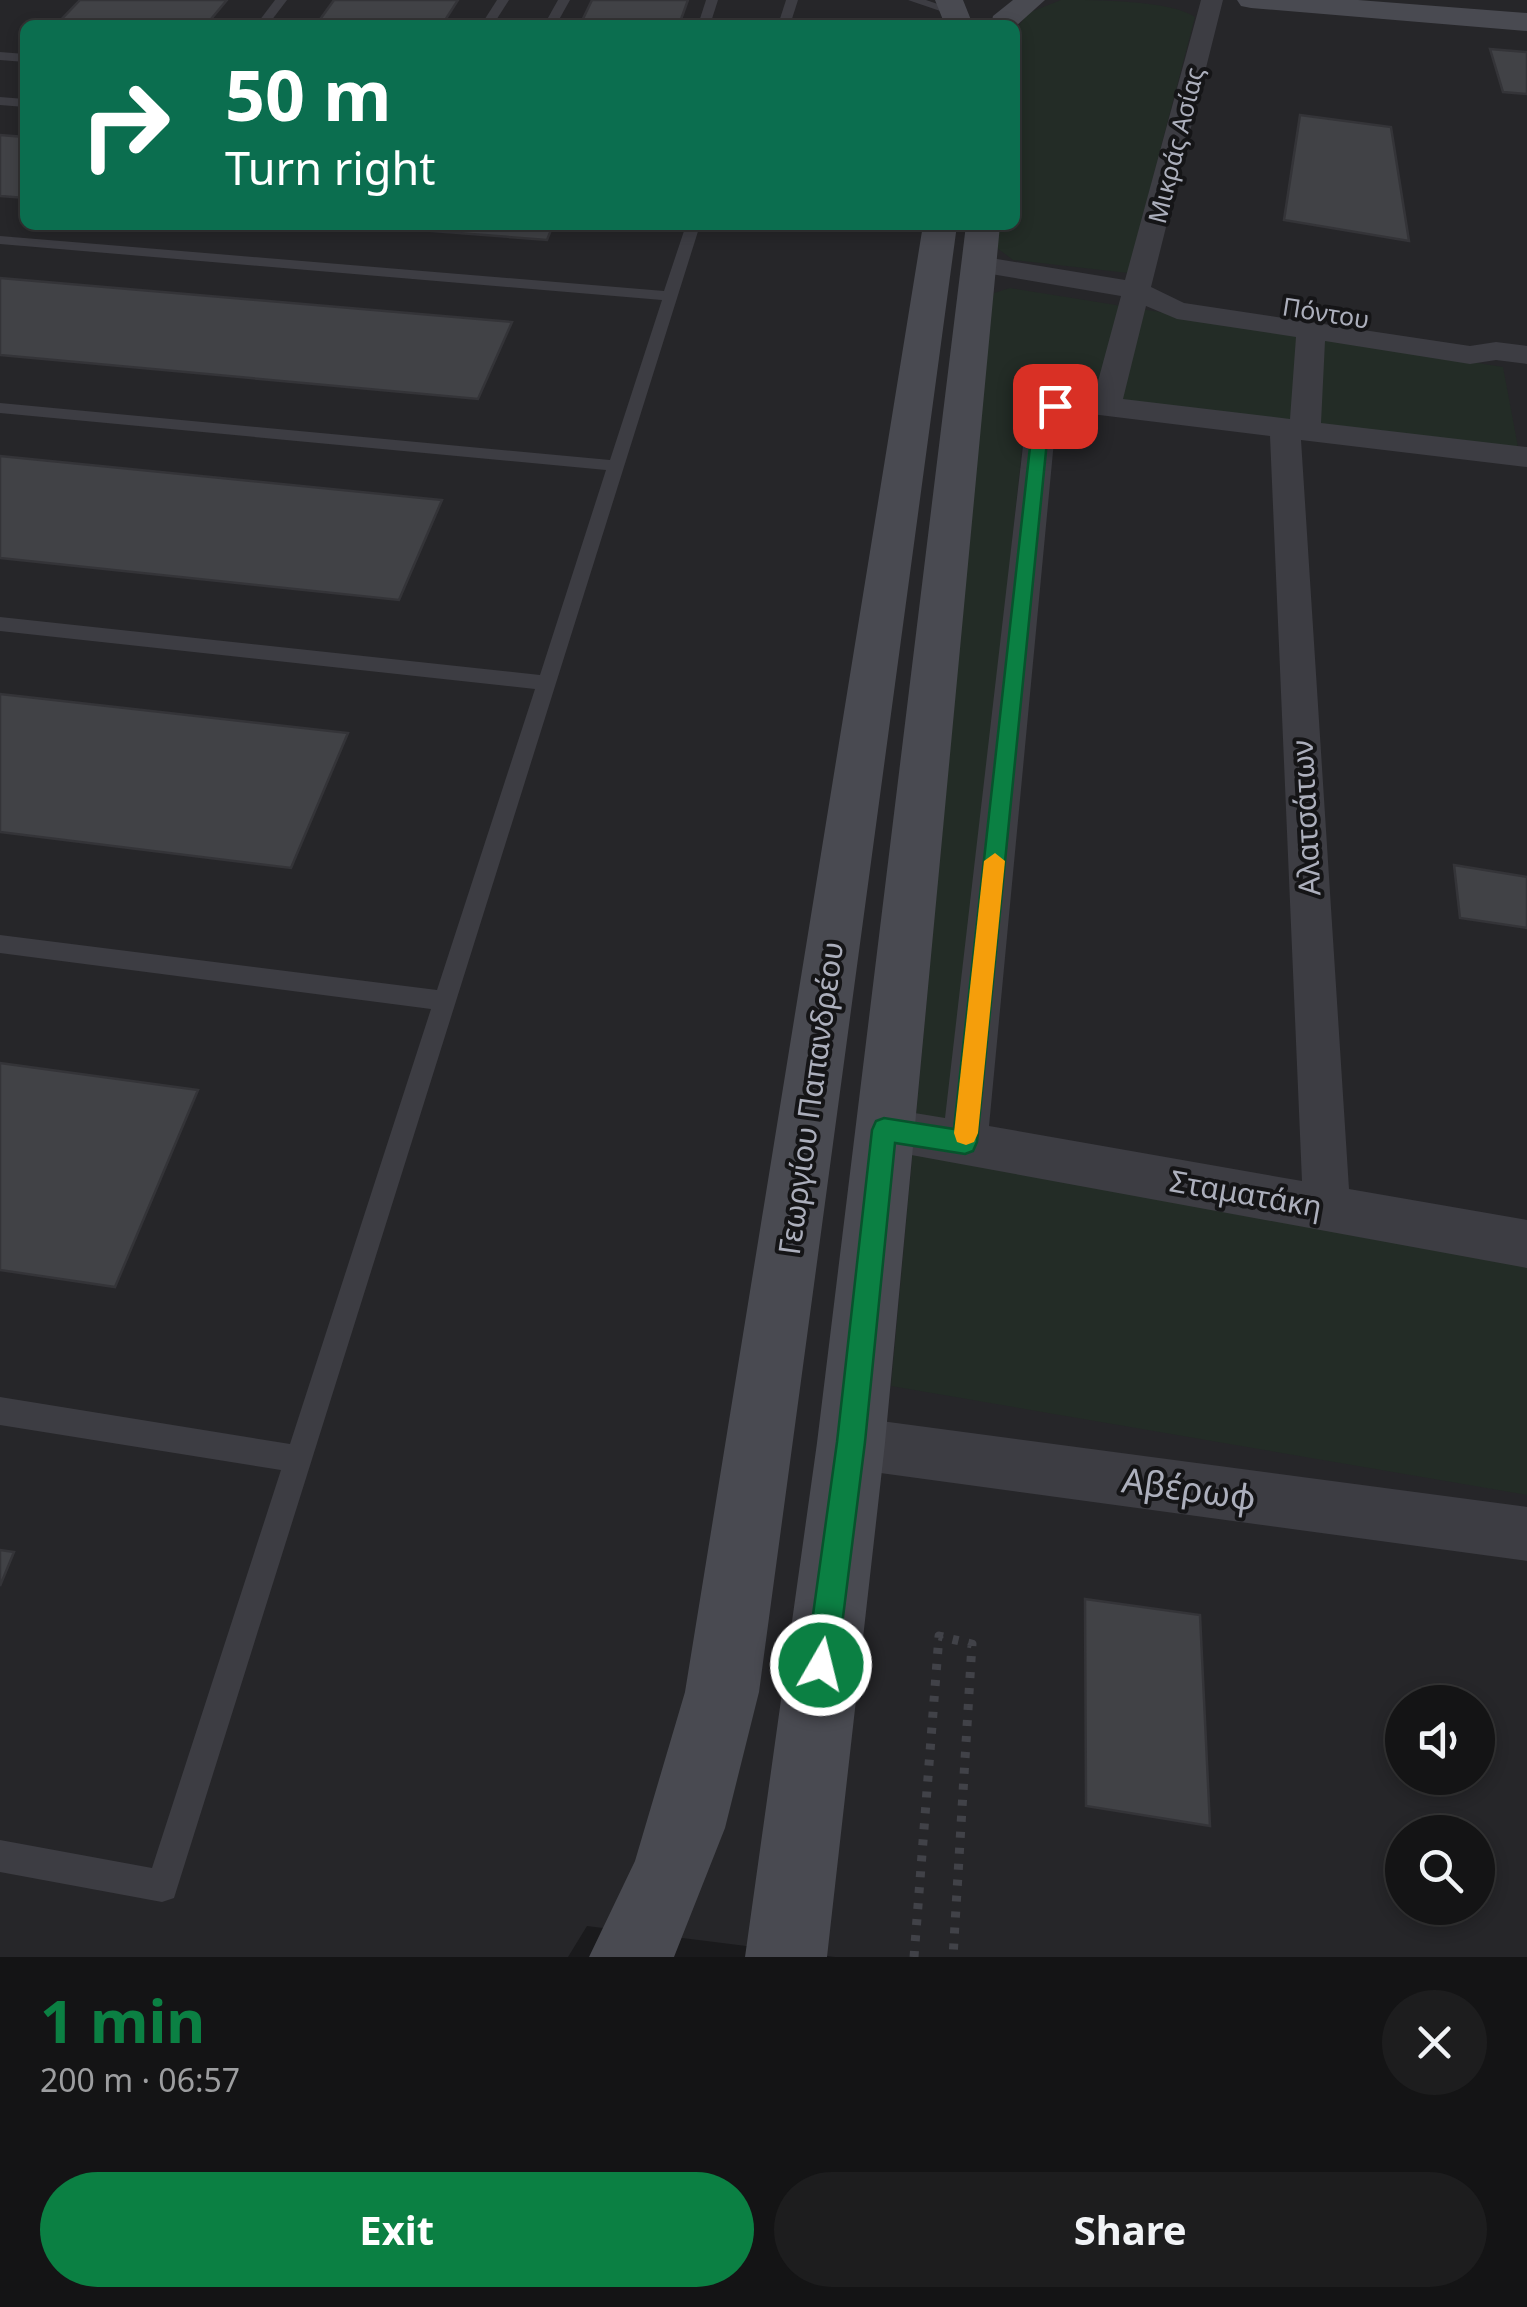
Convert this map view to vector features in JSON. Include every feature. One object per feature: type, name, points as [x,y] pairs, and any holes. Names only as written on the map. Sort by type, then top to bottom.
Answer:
[{"type":"street","points":[[999,16],[1031,0]]},
{"type":"street","name":"Μικράς Ασίας","points":[[1106,407],[1145,293],[1212,0]]},
{"type":"street","points":[[1251,0],[1527,22]]},
{"type":"street","points":[[1428,0],[1527,8]]},
{"type":"street","points":[[786,1957],[851,1442],[884,1130],[954,234]]},
{"type":"street","name":"Πόντου","points":[[954,234],[1145,293],[1177,310],[1470,355],[1496,351],[1527,355]]},
{"type":"street","name":"Γεωργίου Παπανδρέου","points":[[630,1957],[648,1927],[696,1800],[722,1692],[954,234]]},
{"type":"street","name":"Πόντου","points":[[1145,293],[1179,290],[1468,334],[1496,351]]},
{"type":"street","name":"Αλατσάτων","points":[[1311,330],[1295,430],[1327,1208]]},
{"type":"street","points":[[965,1142],[1041,420],[1055,406],[1074,403],[1527,458]]},
{"type":"street","name":"Σταματάκη","points":[[884,1130],[1527,1244]]},
{"type":"street","name":"Αβέρωφ","points":[[851,1442],[1527,1534]]},
{"type":"lane","points":[[914,0],[954,12]]},
{"type":"lane","points":[[0,1856],[162,1886],[691,230]]},
{"type":"lane","points":[[0,240],[670,296]]},
{"type":"lane","points":[[0,408],[616,466]]},
{"type":"lane","points":[[0,624],[546,683]]},
{"type":"lane","points":[[0,944],[444,1002]]},
{"type":"lane","points":[[0,1411],[299,1459]]},
{"type":"path","points":[[914,1957],[939,1636],[972,1644],[952,1957]]},
{"type":"shaded area","points":[[0,0],[1527,0],[1527,1957],[835,1957],[587,1926],[568,1957],[0,1957]]},
{"type":"shaded area","points":[[1061,0],[1112,1],[1168,7],[1195,17],[1128,273],[1013,260],[997,248],[999,230],[1020,230],[1020,24],[1028,13]]},
{"type":"shaded area","points":[[1010,288],[1503,367],[1518,447],[1028,389],[949,1153],[1527,1259],[1527,1495],[891,1386],[991,304],[994,293]]},
{"type":"building","points":[[80,0],[227,0],[210,20],[61,20]]},
{"type":"building","points":[[334,0],[458,0],[445,20],[320,20]]},
{"type":"building","points":[[592,0],[688,0],[681,20],[582,20]]},
{"type":"building","points":[[1490,49],[1527,52],[1527,94],[1503,92]]},
{"type":"building","points":[[1300,115],[1391,127],[1409,241],[1284,220]]},
{"type":"building","points":[[0,135],[20,137],[20,198],[0,196]]},
{"type":"building","points":[[419,230],[551,230],[547,240]]},
{"type":"building","points":[[0,278],[512,322],[478,399],[0,355]]},
{"type":"building","points":[[0,456],[442,500],[399,600],[0,558]]},
{"type":"building","points":[[0,694],[348,733],[291,868],[0,832]]},
{"type":"building","points":[[1454,865],[1527,877],[1527,928],[1460,918]]},
{"type":"building","points":[[0,1063],[198,1090],[115,1287],[0,1270]]},
{"type":"building","points":[[0,1550],[14,1552],[0,1586]]},
{"type":"building","points":[[1085,1599],[1200,1615],[1210,1826],[1086,1806]]},
{"type":"slow traffic","points":[[966,1133],[995,861]]},
{"type":"route","points":[[821,1665],[851,1442],[884,1130],[965,1142],[1041,420],[1055,406]]}]
